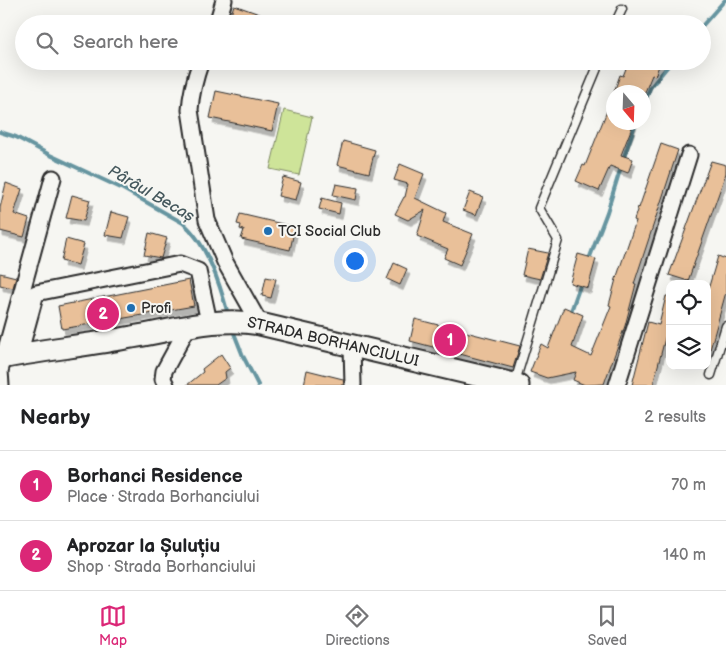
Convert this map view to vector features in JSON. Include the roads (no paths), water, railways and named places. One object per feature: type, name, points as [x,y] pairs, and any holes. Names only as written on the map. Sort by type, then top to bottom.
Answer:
[{"type":"main road","name":"STRADA BORHANCIULUI","points":[[8,357],[188,327],[212,321],[253,323],[515,385]]},
{"type":"street","points":[[219,15],[224,0]]},
{"type":"street","points":[[198,70],[191,95],[190,110],[206,220],[253,323]]},
{"type":"street","points":[[617,385],[689,154]]},
{"type":"street","points":[[8,357],[54,178]]},
{"type":"street","points":[[0,385],[0,371],[36,293],[180,264],[198,271],[212,321]]},
{"type":"street","points":[[166,385],[163,379],[164,371],[188,327]]},
{"type":"street","points":[[352,346],[353,385]]},
{"type":"lane","points":[[619,15],[622,9]]},
{"type":"lane","points":[[515,385],[558,240],[539,208],[596,70]]},
{"type":"lane","points":[[711,375],[726,326]]},
{"type":"waterway","points":[[711,16],[725,0]]},
{"type":"waterway","points":[[651,87],[665,70]]},
{"type":"waterway","points":[[623,160],[633,130]]},
{"type":"waterway","name":"Pârâul Becaș","points":[[0,132],[16,137],[123,189],[183,223],[199,242],[212,265],[228,314]]},
{"type":"waterway","points":[[588,262],[607,212],[621,167]]},
{"type":"waterway","points":[[570,314],[581,283]]},
{"type":"waterway","name":"Pârâul Becaș","points":[[232,328],[243,356],[258,385]]},
{"type":"place","name":"TCI Social Club","points":[[268,231]]},
{"type":"place","name":"Profi","points":[[131,308]]},
{"type":"place","name":"Aprozar la Șuluțiu","points":[[103,314]]},
{"type":"place","name":"Borhanci Residence","points":[[450,340]]}]
